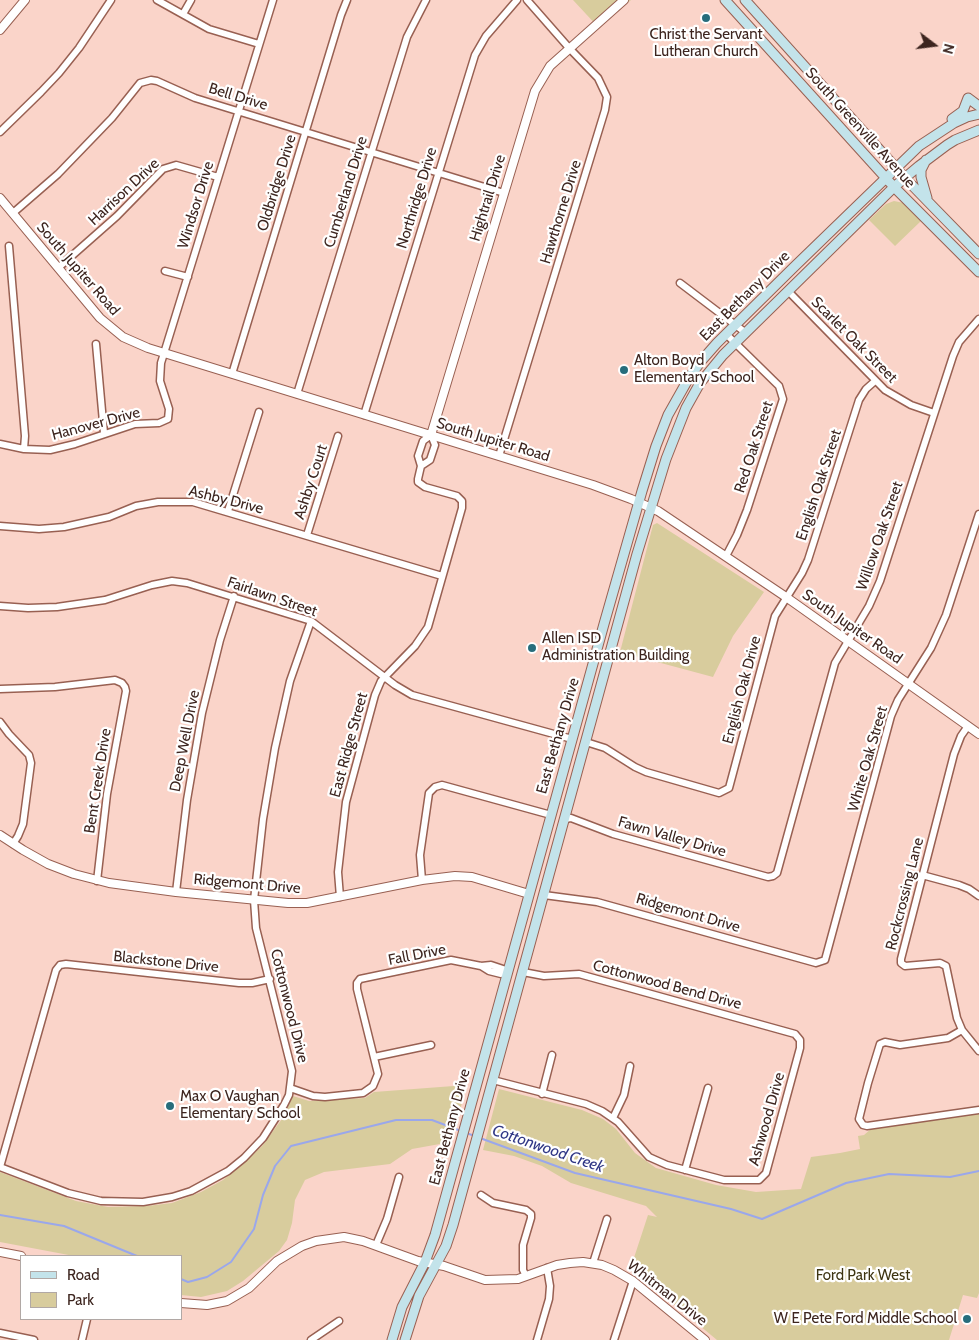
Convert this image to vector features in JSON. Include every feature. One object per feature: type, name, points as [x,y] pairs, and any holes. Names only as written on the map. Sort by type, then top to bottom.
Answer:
[{"type":"main road","name":"South Greenville Avenue","points":[[725,0],[894,187],[979,272]]},
{"type":"main road","name":"South Greenville Avenue","points":[[745,0],[905,178],[979,254]]},
{"type":"main road","points":[[778,58],[788,48]]},
{"type":"main road","points":[[941,131],[946,122],[963,112],[968,98],[978,112],[979,126]]},
{"type":"main road","name":"East Bethany Drive","points":[[392,1340],[402,1307],[425,1262],[435,1235],[638,502],[664,424],[690,376],[726,334],[919,146],[941,131],[978,112]]},
{"type":"main road","name":"East Bethany Drive","points":[[405,1340],[420,1296],[446,1246],[453,1225],[651,508],[680,420],[700,383],[723,355],[894,187],[926,160],[955,140],[979,130]]},
{"type":"main road","points":[[926,160],[921,170],[921,178],[932,207]]},
{"type":"main road","points":[[832,231],[841,240]]},
{"type":"main road","points":[[780,282],[788,291]]},
{"type":"main road","points":[[690,376],[700,383]]},
{"type":"main road","points":[[604,624],[618,628]]},
{"type":"main road","points":[[572,739],[586,742]]},
{"type":"main road","points":[[551,815],[565,819]]},
{"type":"main road","points":[[529,894],[544,895]]},
{"type":"main road","points":[[507,972],[523,972]]},
{"type":"street","points":[[0,30],[24,0]]},
{"type":"street","points":[[0,132],[59,73],[79,48],[111,0]]},
{"type":"street","points":[[158,0],[208,29],[259,44]]},
{"type":"street","points":[[183,14],[191,0]]},
{"type":"street","name":"Windsor Drive","points":[[168,419],[169,409],[160,381],[159,370],[273,0]]},
{"type":"street","name":"Oldbridge Drive","points":[[232,374],[347,0]]},
{"type":"street","name":"Cumberland Drive","points":[[297,394],[407,37],[426,0]]},
{"type":"street","name":"Northridge Drive","points":[[364,415],[475,55],[486,36],[517,0]]},
{"type":"street","name":"Hawthorne Drive","points":[[499,456],[608,97],[603,85],[527,0]]},
{"type":"street","name":"Hightrail Drive","points":[[462,501],[457,496],[421,485],[418,479],[421,466],[418,456],[423,441],[431,435],[535,91],[550,66],[624,0]]},
{"type":"street","name":"Bell Drive","points":[[13,213],[58,174],[112,118],[135,87],[145,80],[158,81],[184,94],[504,193]]},
{"type":"street","name":"Harrison Drive","points":[[58,268],[117,216],[163,169],[176,165],[218,178]]},
{"type":"street","name":"South Jupiter Road","points":[[0,198],[100,318],[117,333],[136,344],[593,485],[651,508],[786,597],[979,734]]},
{"type":"street","points":[[9,246],[25,436],[24,449]]},
{"type":"street","points":[[165,271],[188,277]]},
{"type":"street","points":[[680,283],[746,333]]},
{"type":"street","name":"Scarlet Oak Street","points":[[788,291],[875,381],[893,396],[934,413]]},
{"type":"street","name":"Willow Oak Street","points":[[773,876],[778,870],[831,674],[838,656],[869,606],[880,581],[952,356],[967,331],[979,319]]},
{"type":"street","name":"Red Oak Street","points":[[726,334],[779,386],[783,399],[747,510],[735,540],[726,556]]},
{"type":"street","points":[[96,344],[104,434]]},
{"type":"street","name":"English Oak Street","points":[[786,597],[802,573],[813,548],[859,400],[866,389],[875,381]]},
{"type":"street","points":[[228,511],[260,412]]},
{"type":"street","name":"Hanover Drive","points":[[0,444],[24,449],[50,450],[76,444],[135,424],[160,422],[168,419]]},
{"type":"street","name":"Hightrail Drive","points":[[421,466],[430,460],[435,445],[431,435]]},
{"type":"street","name":"Ashby Court","points":[[307,535],[338,436]]},
{"type":"street","name":"East Ridge Street","points":[[340,897],[338,872],[348,793],[375,695],[378,686],[423,636],[432,616],[462,508],[462,501]]},
{"type":"street","name":"Ashby Drive","points":[[0,526],[39,529],[64,527],[109,517],[136,506],[158,502],[193,502],[442,576]]},
{"type":"street","name":"White Oak Street","points":[[823,962],[828,954],[891,716],[898,700],[931,648],[946,615],[979,514]]},
{"type":"street","name":"Fairlawn Street","points":[[0,606],[47,608],[92,603],[152,585],[172,581],[187,583],[311,621],[412,695],[572,739]]},
{"type":"street","name":"Deep Well Drive","points":[[176,892],[187,800],[202,713],[234,596]]},
{"type":"street","name":"English Oak Drive","points":[[586,742],[605,748],[629,764],[646,772],[719,793],[726,791],[730,785],[772,625],[786,597]]},
{"type":"street","name":"Cottonwood Drive","points":[[0,1167],[68,1193],[101,1201],[143,1202],[172,1197],[209,1183],[244,1158],[263,1138],[284,1105],[290,1088],[292,1067],[256,928],[254,900],[263,819],[275,748],[290,681],[311,621]]},
{"type":"street","name":"Bent Creek Drive","points":[[0,689],[55,688],[115,680],[122,683],[125,687],[126,691],[107,794],[97,880]]},
{"type":"street","points":[[0,722],[29,755],[31,763],[23,824],[13,844]]},
{"type":"street","name":"Rockcrossing Lane","points":[[968,726],[961,736],[954,754],[901,963],[908,966],[940,962],[946,966],[954,1009],[962,1030],[979,1051]]},
{"type":"street","points":[[422,880],[419,864],[421,846],[430,793],[434,787],[442,785],[551,815]]},
{"type":"street","name":"Fawn Valley Drive","points":[[565,819],[578,820],[613,834],[673,852],[768,877],[773,876]]},
{"type":"street","name":"Ridgemont Drive","points":[[0,834],[13,844],[48,864],[74,874],[97,880],[176,892],[307,903],[422,880],[465,876],[529,894]]},
{"type":"street","points":[[922,875],[959,885],[979,896]]},
{"type":"street","name":"Ridgemont Drive","points":[[544,895],[597,902],[816,963],[823,962]]},
{"type":"street","name":"Fall Drive","points":[[374,1057],[357,988],[358,981],[363,978],[451,960],[481,966],[489,971],[501,974],[507,972]]},
{"type":"street","name":"Blackstone Drive","points":[[0,1167],[56,970],[60,965],[66,964],[239,983],[252,983],[270,979]]},
{"type":"street","name":"Cottonwood Bend Drive","points":[[523,972],[544,976],[576,973],[591,976],[792,1032],[800,1040]]},
{"type":"street","points":[[962,1030],[948,1038],[900,1045],[882,1042],[877,1048],[859,1117],[861,1124],[867,1126],[979,1110]]},
{"type":"street","name":"Ashwood Drive","points":[[493,1080],[586,1104],[613,1118],[649,1157],[661,1163],[724,1180],[759,1180],[767,1170],[800,1048],[800,1040]]},
{"type":"street","points":[[290,1088],[313,1096],[325,1097],[366,1092],[377,1081],[378,1074],[374,1057],[431,1045]]},
{"type":"street","points":[[542,1094],[552,1055]]},
{"type":"street","points":[[613,1118],[624,1095],[630,1066]]},
{"type":"street","points":[[685,1170],[708,1088]]},
{"type":"street","points":[[376,1245],[387,1219],[399,1177]]},
{"type":"street","points":[[481,1195],[493,1204],[526,1210],[531,1214],[523,1245],[526,1276]]},
{"type":"street","points":[[593,1263],[607,1219]]},
{"type":"street","name":"Whitman Drive","points":[[182,1303],[207,1305],[227,1301],[249,1288],[277,1261],[302,1246],[316,1241],[344,1237],[363,1241],[485,1280],[509,1280],[570,1263],[593,1263],[614,1270],[633,1281],[705,1340]]},
{"type":"street","points":[[0,1252],[20,1256]]},
{"type":"street","points":[[537,1340],[549,1299],[550,1286],[547,1268]]},
{"type":"street","points":[[614,1340],[633,1281]]},
{"type":"street","points":[[82,1340],[87,1320]]},
{"type":"street","points":[[311,1340],[339,1321]]},
{"type":"street","points":[[0,1333],[34,1340]]},
{"type":"green space","points":[[573,0],[631,0],[599,28]]},
{"type":"green space","points":[[894,201],[904,203],[921,221],[895,246],[869,220],[886,204]]},
{"type":"green space","points":[[657,523],[764,592],[733,636],[713,677],[620,652],[653,525]]},
{"type":"green space","points":[[467,1085],[451,1142],[412,1149],[390,1164],[324,1172],[305,1180],[295,1200],[292,1223],[287,1240],[279,1251],[243,1281],[227,1291],[201,1297],[182,1295],[182,1255],[69,1255],[0,1242],[0,1172],[76,1201],[108,1207],[172,1203],[201,1192],[223,1180],[242,1165],[262,1146],[282,1119],[293,1096],[309,1101],[365,1098],[374,1092]]},
{"type":"green space","name":"Ford Park West","points":[[499,1089],[582,1110],[603,1119],[616,1129],[635,1153],[656,1168],[716,1185],[756,1192],[801,1189],[811,1157],[860,1149],[858,1136],[864,1135],[871,1129],[979,1113],[979,1293],[977,1298],[963,1295],[949,1340],[717,1340],[630,1270],[648,1215],[657,1217],[646,1206],[571,1183],[542,1166],[514,1156],[483,1150]]},
{"type":"waterway","name":"Cottonwood Creek","points":[[182,1279],[188,1282],[207,1277],[231,1262],[254,1229],[263,1195],[275,1166],[291,1146],[396,1120],[432,1120],[461,1131]]},
{"type":"waterway","name":"Cottonwood Creek","points":[[466,1133],[475,1136]]},
{"type":"waterway","name":"Cottonwood Creek","points":[[480,1138],[575,1173],[731,1209],[762,1219],[846,1183],[889,1174],[950,1177],[979,1171]]},
{"type":"waterway","name":"Cottonwood Creek","points":[[0,1215],[64,1226],[135,1255]]},
{"type":"place","name":"Christ the Servant Lutheran Church","points":[[706,18]]},
{"type":"place","name":"Alton Boyd Elementary School","points":[[624,370]]},
{"type":"place","name":"Allen ISD Administration Building","points":[[532,648]]},
{"type":"place","name":"Max O Vaughan Elementary School","points":[[170,1106]]},
{"type":"place","name":"W E Pete Ford Middle School","points":[[967,1319]]}]
